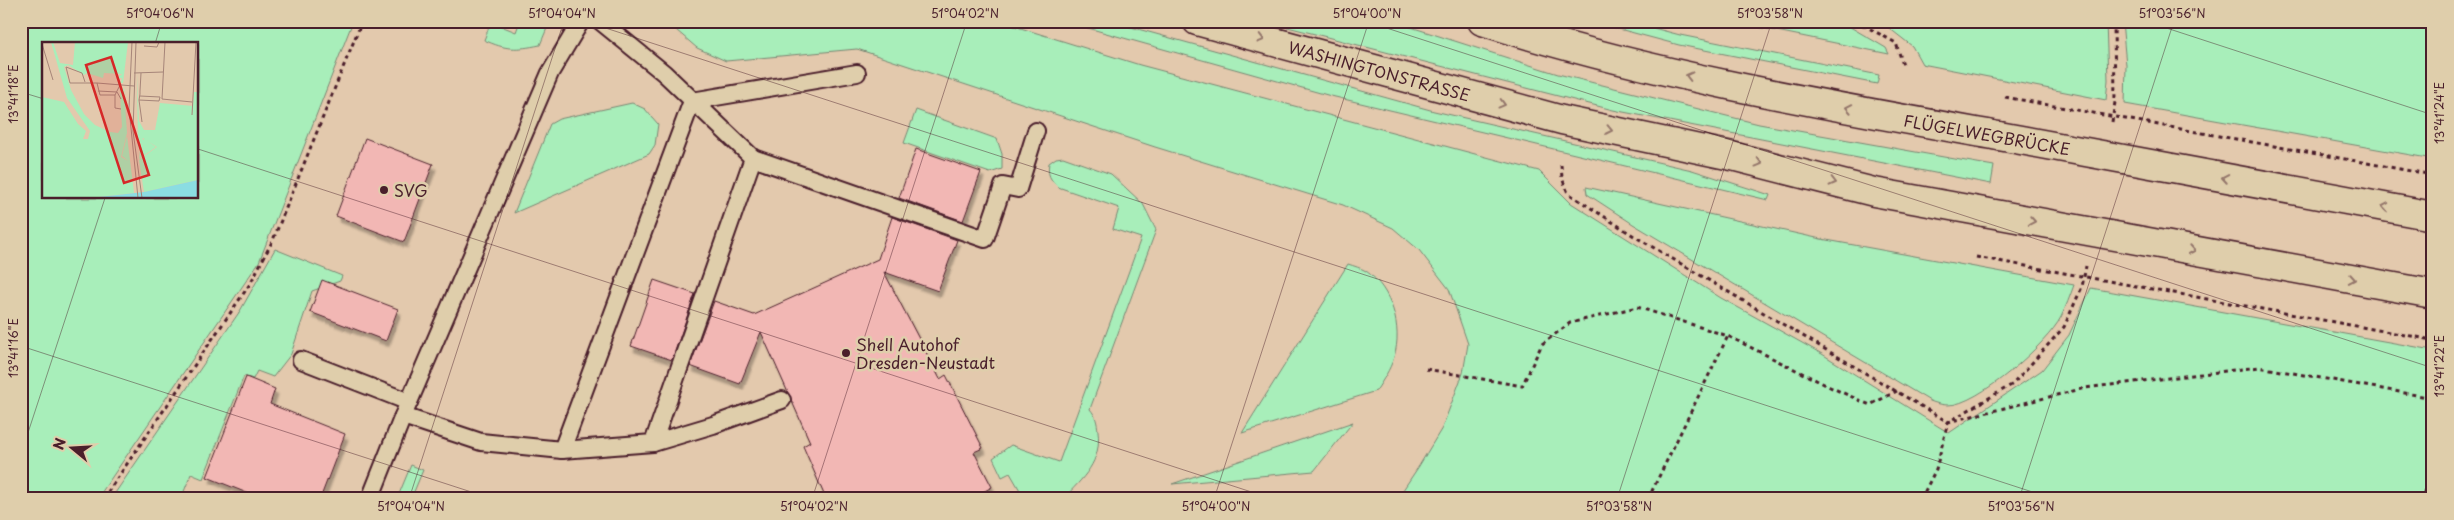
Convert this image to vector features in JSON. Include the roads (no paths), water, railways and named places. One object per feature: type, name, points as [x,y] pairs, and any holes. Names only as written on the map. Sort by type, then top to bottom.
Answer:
[{"type":"main road","name":"WASHINGTONSTRASSE","points":[[1197,21],[1562,120],[1732,156],[1874,192],[2433,294]]},
{"type":"main road","name":"FLÜGELWEGBRÜCKE","points":[[1482,21],[1543,41],[1714,83],[2433,216]]},
{"type":"lane","points":[[370,499],[406,409],[550,73],[581,21]]},
{"type":"lane","points":[[600,21],[664,72],[752,158],[985,239],[1003,186],[1018,189],[1036,131]]},
{"type":"lane","points":[[692,100],[857,74]]},
{"type":"lane","points":[[562,450],[692,100]]},
{"type":"lane","points":[[653,443],[752,158]]},
{"type":"lane","points":[[301,360],[481,442],[562,450],[653,443],[713,425],[782,400]]},
{"type":"place","name":"SVG","points":[[384,190]]},
{"type":"place","name":"Shell Autohof Dresden-Neustadt","points":[[846,353]]}]
